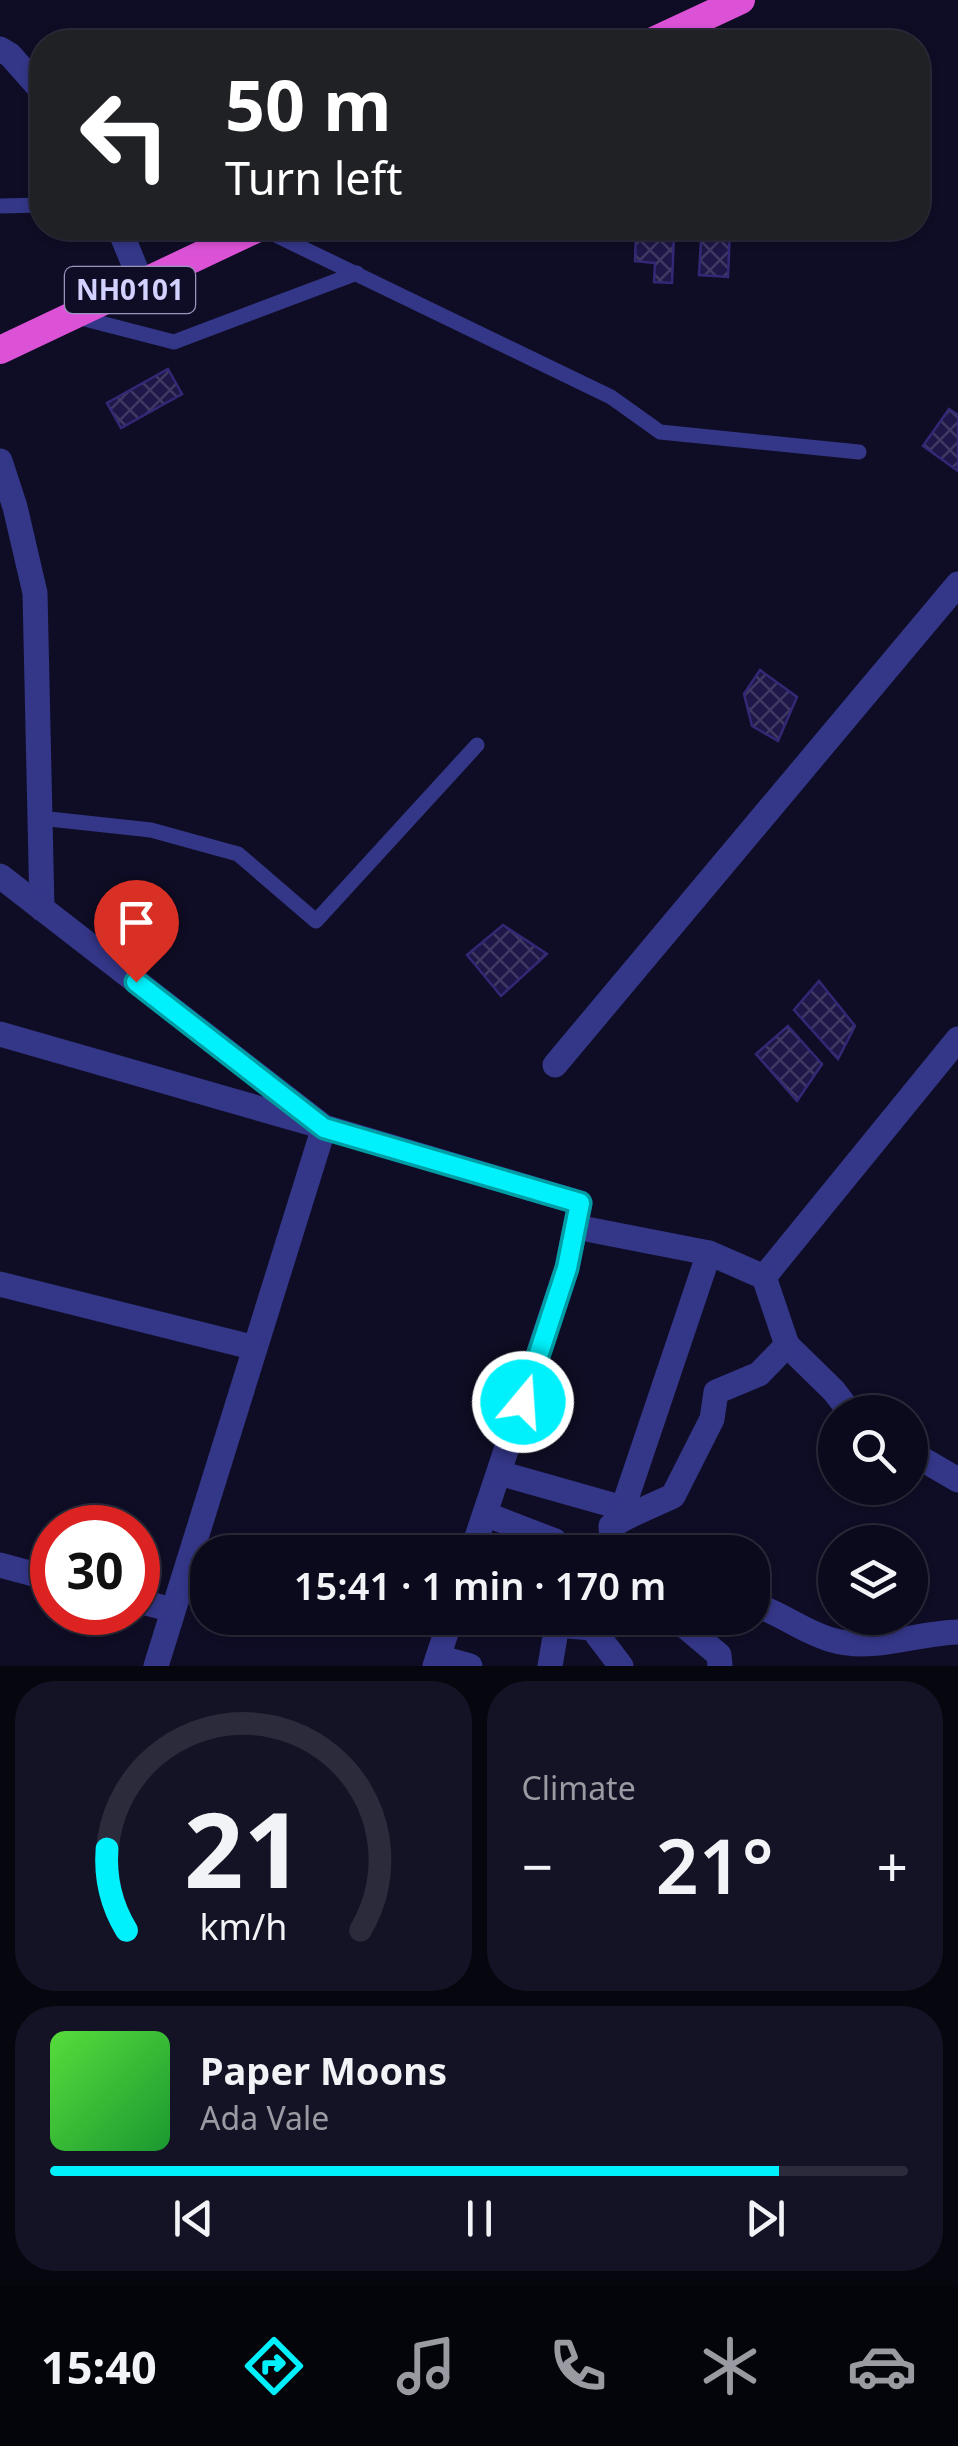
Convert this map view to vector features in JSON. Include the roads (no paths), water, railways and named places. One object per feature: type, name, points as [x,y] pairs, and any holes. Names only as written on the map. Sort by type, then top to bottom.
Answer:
[{"type":"highway","points":[[677,30],[741,0]]},
{"type":"highway","name":"NH0101","points":[[0,350],[235,240]]},
{"type":"street","points":[[0,50],[30,78]]},
{"type":"street","points":[[124,240],[142,284]]},
{"type":"street","points":[[0,461],[35,593],[42,909]]},
{"type":"street","points":[[555,1065],[958,584]]},
{"type":"street","points":[[0,876],[324,1128]]},
{"type":"street","points":[[0,1034],[580,1203],[567,1268],[478,1535]]},
{"type":"street","points":[[764,1276],[958,1039]]},
{"type":"street","points":[[156,1666],[324,1128]]},
{"type":"street","points":[[576,1227],[709,1253],[764,1276],[787,1345],[837,1395]]},
{"type":"street","points":[[626,1512],[709,1253]]},
{"type":"street","points":[[0,1284],[255,1348]]},
{"type":"street","points":[[612,1535],[611,1526],[626,1512],[673,1496],[712,1419],[716,1392],[759,1374],[787,1345]]},
{"type":"street","points":[[928,1462],[958,1480]]},
{"type":"street","points":[[499,1472],[626,1512]]},
{"type":"street","points":[[486,1514],[540,1535]]},
{"type":"street","points":[[0,1565],[30,1573]]},
{"type":"street","points":[[160,1607],[173,1610]]},
{"type":"street","points":[[770,1609],[807,1631],[847,1643],[958,1632]]},
{"type":"street","points":[[445,1635],[436,1662],[470,1666]]},
{"type":"street","points":[[550,1666],[553,1635]]},
{"type":"street","points":[[597,1635],[621,1666]]},
{"type":"street","points":[[696,1635],[719,1654],[720,1666]]},
{"type":"lane","points":[[0,206],[30,205]]},
{"type":"lane","points":[[286,240],[611,398],[660,432],[860,452]]},
{"type":"lane","points":[[73,316],[174,342],[357,272]]},
{"type":"lane","points":[[40,818],[151,830],[238,854],[316,921],[478,745]]}]
